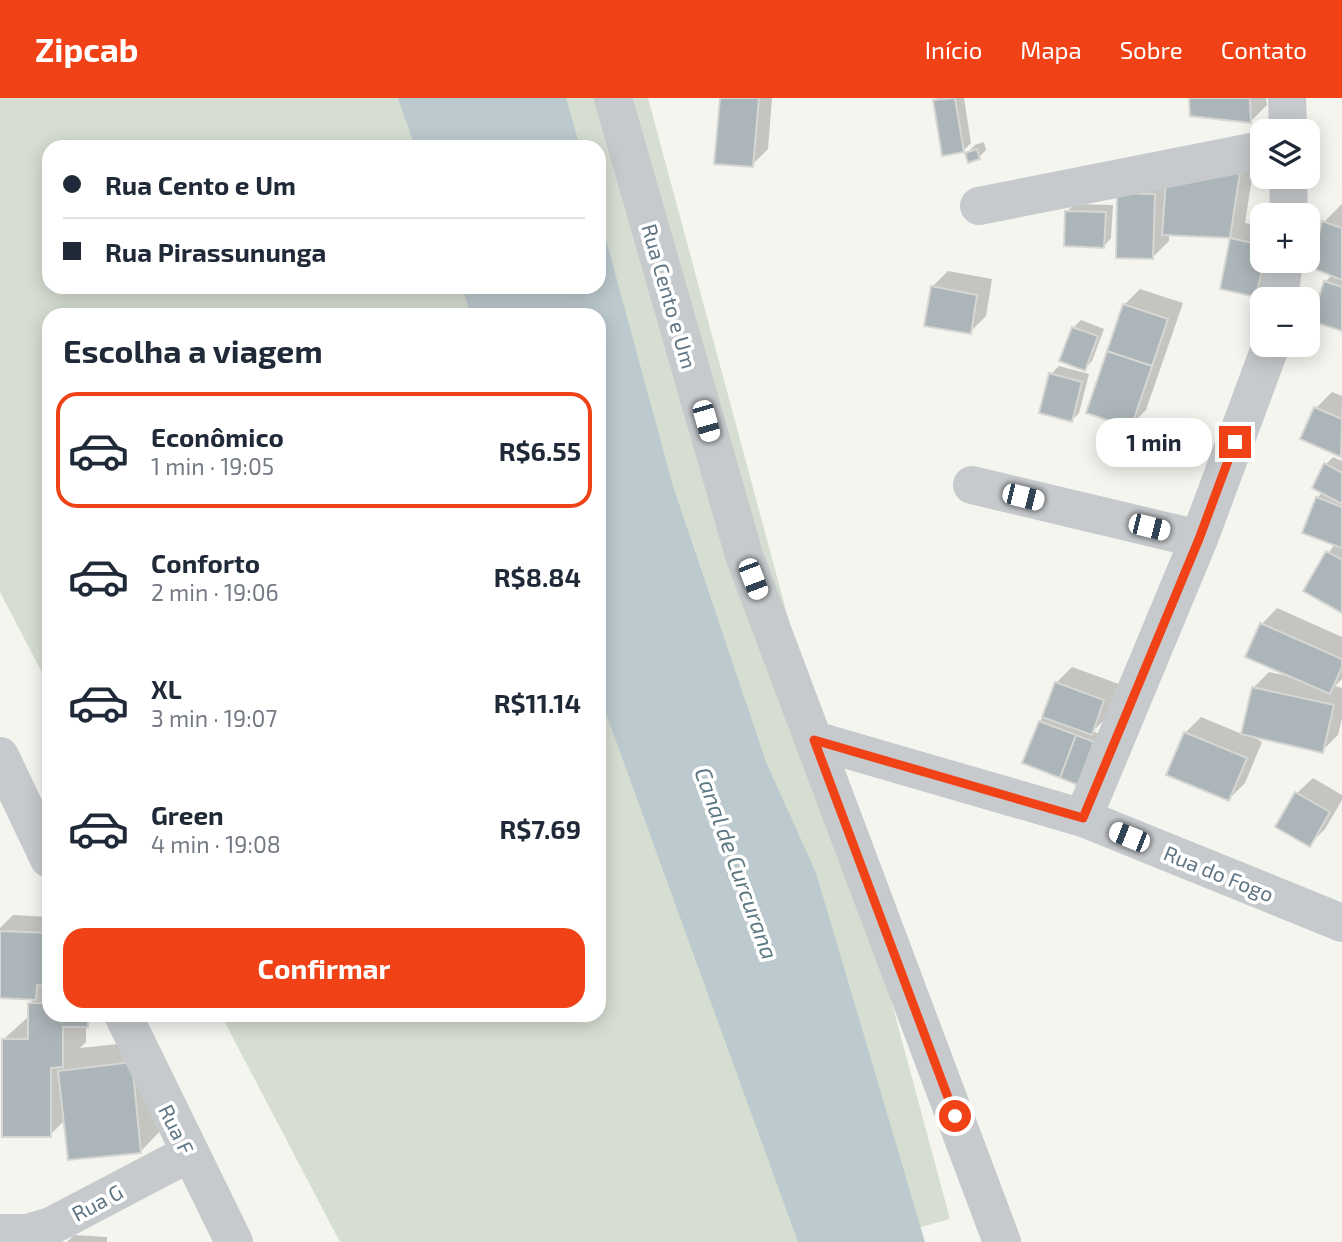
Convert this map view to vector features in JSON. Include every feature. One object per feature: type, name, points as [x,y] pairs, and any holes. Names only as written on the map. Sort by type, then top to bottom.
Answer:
[{"type":"street","name":"Rua Cento e Um","points":[[613,98],[744,555],[1002,1242]]},
{"type":"street","points":[[1287,98],[1288,119]]},
{"type":"street","points":[[979,206],[1250,152]]},
{"type":"street","points":[[1083,818],[1199,539],[1267,357]]},
{"type":"street","points":[[972,485],[1199,539]]},
{"type":"street","name":"Rua do Fogo","points":[[814,740],[1083,818],[1342,923]]},
{"type":"street","points":[[1,761],[42,845]]},
{"type":"street","name":"Rua F","points":[[126,1022],[188,1154],[234,1242]]},
{"type":"street","name":"Rua G","points":[[0,1233],[28,1233],[51,1226],[188,1154]]},
{"type":"shaded area","points":[[0,98],[648,98],[950,1219],[866,1242],[340,1242],[225,1022],[606,1022],[606,308],[42,308],[42,673],[0,592]]},
{"type":"water","points":[[398,98],[566,98],[578,140],[413,140]]},
{"type":"water","name":"Canal de Curcurana","points":[[606,240],[673,486],[766,762],[816,873],[925,1242],[798,1242],[606,713],[606,308],[469,308],[464,294],[606,294]]},
{"type":"building","points":[[720,98],[759,98],[753,167],[714,164]]},
{"type":"building","points":[[955,98],[964,152],[942,156],[933,100]]},
{"type":"building","points":[[1189,98],[1250,98],[1250,123],[1190,116]]},
{"type":"building","points":[[977,149],[980,159],[968,163],[965,153]]},
{"type":"building","points":[[1240,173],[1230,238],[1162,235],[1166,181]]},
{"type":"building","points":[[1117,193],[1155,194],[1153,259],[1116,258]]},
{"type":"building","points":[[1065,211],[1106,212],[1104,248],[1064,246]]},
{"type":"building","points":[[1322,221],[1342,228],[1342,280],[1320,271]]},
{"type":"building","points":[[1230,238],[1250,242],[1250,273],[1261,273],[1258,287],[1250,287],[1250,296],[1220,289]]},
{"type":"building","points":[[1324,281],[1342,287],[1342,331],[1320,324],[1320,293]]},
{"type":"building","points":[[931,286],[977,295],[971,334],[924,326]]},
{"type":"building","points":[[1123,304],[1168,319],[1152,366],[1107,351]]},
{"type":"building","points":[[1072,327],[1098,336],[1085,371],[1059,361]]},
{"type":"building","points":[[1107,351],[1152,366],[1131,428],[1086,413]]},
{"type":"building","points":[[1049,373],[1082,382],[1072,422],[1039,413]]},
{"type":"building","points":[[1314,407],[1342,419],[1341,457],[1300,439]]},
{"type":"building","points":[[1324,463],[1342,473],[1342,504],[1312,488]]},
{"type":"building","points":[[1316,497],[1342,507],[1342,548],[1302,533]]},
{"type":"building","points":[[1326,551],[1342,560],[1342,613],[1303,591]]},
{"type":"building","points":[[1260,623],[1342,659],[1342,667],[1330,694],[1245,657]]},
{"type":"building","points":[[1055,682],[1104,700],[1092,735],[1042,717]]},
{"type":"building","points":[[1252,687],[1334,705],[1323,753],[1241,734]]},
{"type":"building","points":[[1039,721],[1076,735],[1060,778],[1022,763]]},
{"type":"building","points":[[1184,732],[1247,758],[1229,801],[1166,775]]},
{"type":"building","points":[[1076,735],[1094,742],[1078,785],[1060,778]]},
{"type":"building","points":[[1295,792],[1330,812],[1310,847],[1275,827]]},
{"type":"building","points":[[0,931],[42,933],[42,985],[37,985],[36,1000],[0,998]]},
{"type":"building","points":[[28,1003],[42,1003],[42,1022],[88,1022],[88,1027],[63,1027],[63,1067],[51,1068],[51,1137],[2,1137],[2,1039],[28,1039]]},
{"type":"building","points":[[132,1062],[141,1153],[68,1160],[58,1071]]},
{"type":"route","points":[[955,1116],[814,740],[1083,818],[1199,539],[1235,442]]}]
